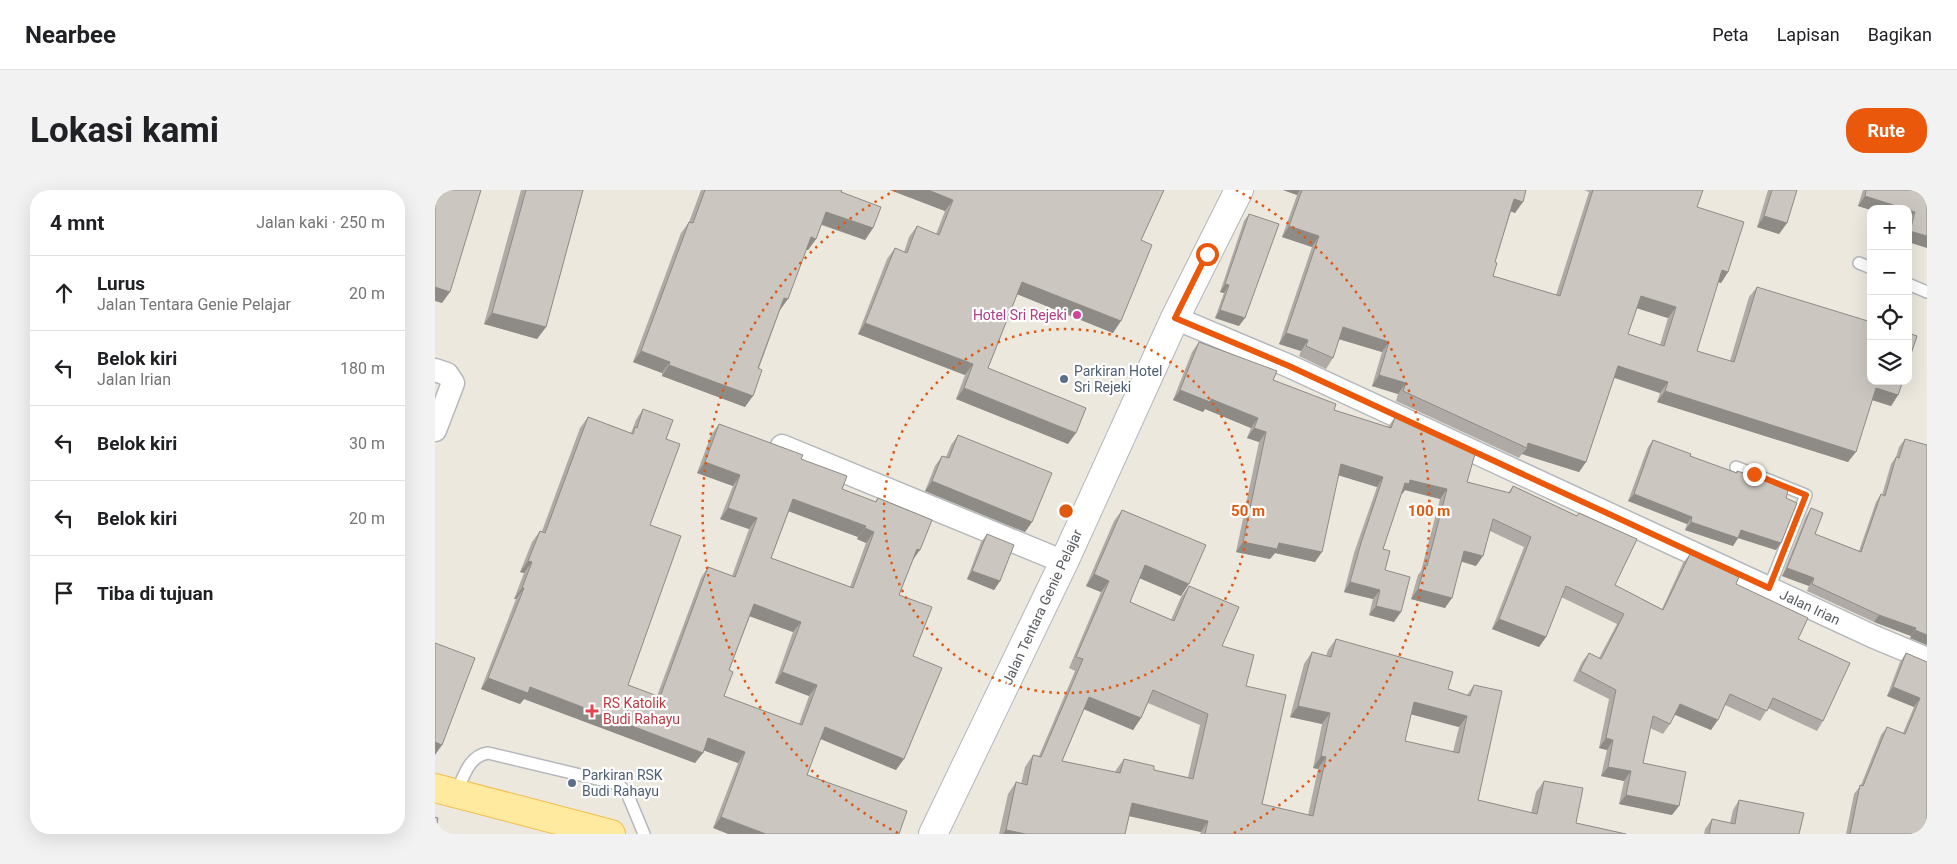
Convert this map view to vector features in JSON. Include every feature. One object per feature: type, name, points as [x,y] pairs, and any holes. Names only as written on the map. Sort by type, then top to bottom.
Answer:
[{"type":"main road","name":"Jalan Tentara Genie Pelajar","points":[[933,834],[1064,562],[1175,318],[1239,190]]},
{"type":"main road","points":[[446,790],[611,834]]},
{"type":"street","name":"Jalan Irian","points":[[1175,318],[1289,366],[1927,660]]},
{"type":"street","points":[[435,370],[447,374],[452,378],[453,383],[435,430]]},
{"type":"street","points":[[782,446],[1064,562]]},
{"type":"lane","points":[[1859,263],[1867,266]]},
{"type":"lane","points":[[1912,286],[1927,292]]},
{"type":"lane","points":[[1736,467],[1806,495],[1769,588]]},
{"type":"lane","points":[[446,790],[471,761],[481,754],[488,753],[618,784],[627,793],[644,834]]},
{"type":"building","points":[[435,190],[481,190],[450,292],[435,287]]},
{"type":"building","points":[[526,190],[583,190],[546,327],[492,313]]},
{"type":"building","points":[[705,190],[842,190],[841,192],[881,207],[873,228],[826,212],[816,239],[811,237],[788,299],[784,298],[758,368],[762,370],[753,396],[669,365],[670,362],[641,351],[689,222],[693,223]]},
{"type":"building","points":[[928,190],[1164,190],[1141,240],[1152,245],[1121,321],[1022,282],[988,368],[1086,408],[1076,433],[964,388],[973,364],[865,323],[895,248],[907,253],[917,226],[939,235],[953,200]]},
{"type":"building","points":[[1302,190],[1526,190],[1523,202],[1514,199],[1495,262],[1497,263],[1493,276],[1560,296],[1593,190],[1703,190],[1697,207],[1744,222],[1728,272],[1722,270],[1697,351],[1734,362],[1757,287],[1867,321],[1867,385],[1902,385],[1898,395],[1876,388],[1856,452],[1665,391],[1668,382],[1618,366],[1586,462],[1528,443],[1527,448],[1403,391],[1406,383],[1379,375],[1389,342],[1343,327],[1333,358],[1306,346],[1308,340],[1286,333],[1319,236],[1289,226]],"holes":[[[1641,296],[1676,307],[1664,346],[1628,334]]]},
{"type":"building","points":[[1772,190],[1797,190],[1787,223],[1764,216]]},
{"type":"building","points":[[1866,190],[1927,190],[1927,236],[1912,232],[1915,212],[1912,211],[1912,205],[1893,205],[1865,196]]},
{"type":"building","points":[[1249,214],[1279,224],[1245,318],[1220,310],[1229,285],[1225,284]]},
{"type":"building","points":[[1912,334],[1917,336],[1912,351]]},
{"type":"building","points":[[1199,342],[1277,371],[1273,380],[1336,404],[1334,410],[1391,428],[1395,417],[1475,454],[1467,482],[1510,493],[1513,486],[1577,516],[1579,513],[1637,539],[1615,585],[1663,610],[1690,554],[1739,577],[1736,584],[1808,618],[1798,639],[1850,663],[1823,721],[1773,698],[1767,711],[1730,694],[1718,720],[1680,704],[1670,724],[1653,716],[1643,763],[1686,772],[1679,806],[1626,795],[1631,771],[1608,767],[1613,740],[1606,738],[1616,690],[1580,671],[1589,653],[1601,659],[1624,614],[1566,586],[1546,637],[1499,619],[1531,537],[1493,519],[1483,556],[1464,551],[1452,598],[1418,589],[1425,565],[1427,566],[1447,489],[1410,480],[1409,484],[1405,483],[1383,549],[1390,551],[1385,570],[1410,577],[1401,612],[1376,606],[1380,590],[1350,582],[1383,477],[1341,464],[1322,552],[1279,543],[1277,549],[1243,542],[1266,432],[1254,428],[1258,418],[1211,399],[1210,402],[1180,390]]},
{"type":"building","points":[[643,409],[673,420],[666,439],[680,444],[650,525],[681,536],[628,685],[660,697],[708,567],[735,577],[757,518],[728,508],[740,475],[705,462],[719,424],[803,455],[801,459],[847,476],[842,489],[876,502],[878,498],[932,520],[920,550],[917,549],[899,595],[932,607],[913,656],[942,668],[904,759],[825,727],[807,775],[907,811],[899,834],[766,834],[721,817],[745,752],[708,738],[703,753],[530,687],[528,693],[488,678],[524,588],[522,588],[532,562],[528,561],[540,531],[545,533],[588,417],[633,434],[635,427],[637,428]],"holes":[[[793,499],[866,526],[865,528],[874,532],[853,588],[771,558]],[[754,604],[801,622],[782,672],[817,685],[802,725],[724,696],[733,672],[729,670]]]},
{"type":"building","points":[[958,435],[1052,473],[1032,522],[932,481],[942,456],[949,458]]},
{"type":"building","points":[[1905,439],[1927,445],[1927,635],[1915,630],[1916,628],[1879,615],[1812,584],[1814,578],[1787,568],[1811,508],[1823,513],[1815,534],[1861,552],[1881,494],[1885,496],[1896,457],[1899,458]]},
{"type":"building","points":[[1653,440],[1737,473],[1737,471],[1789,487],[1786,498],[1797,503],[1781,543],[1741,530],[1738,538],[1691,522],[1692,517],[1634,494]]},
{"type":"building","points":[[1122,510],[1206,545],[1189,584],[1145,565],[1130,602],[1174,621],[1189,586],[1239,607],[1222,646],[1254,655],[1246,686],[1286,695],[1262,804],[1313,816],[1326,757],[1321,756],[1330,713],[1298,706],[1312,652],[1331,657],[1336,639],[1453,672],[1448,689],[1470,696],[1474,685],[1502,691],[1478,800],[1537,814],[1544,781],[1583,788],[1576,823],[1626,834],[1205,834],[1208,821],[1132,803],[1125,834],[1026,834],[1006,830],[1016,782],[1027,785],[1033,755],[1041,757],[1083,659],[1076,657],[1109,581],[1094,574]],"holes":[[[1153,690],[1208,714],[1193,779],[1154,770],[1154,766],[1124,759],[1120,773],[1062,761],[1089,697],[1141,718]],[[1414,702],[1467,716],[1459,753],[1405,741]]]},
{"type":"building","points":[[987,534],[1014,545],[1000,581],[972,571]]},
{"type":"building","points":[[435,643],[475,658],[442,745],[435,742]]},
{"type":"building","points":[[1906,653],[1927,662],[1927,834],[1850,834],[1860,785],[1863,786],[1887,727],[1905,734],[1920,698],[1893,687]]},
{"type":"building","points":[[1739,800],[1804,813],[1799,834],[1709,834],[1712,819],[1735,824]]},
{"type":"building","points":[[435,817],[438,818],[435,834]]},
{"type":"place","name":"Hotel Sri Rejeki","points":[[1077,315]]},
{"type":"place","name":"Parkiran Hotel Sri Rejeki","points":[[1064,379]]},
{"type":"place","name":"RS Katolik Budi Rahayu","points":[[592,711]]},
{"type":"place","name":"Parkiran RSK Budi Rahayu","points":[[572,783]]},
{"type":"route","points":[[1207,254],[1175,318],[1289,366],[1769,588],[1806,495],[1754,474]]}]
